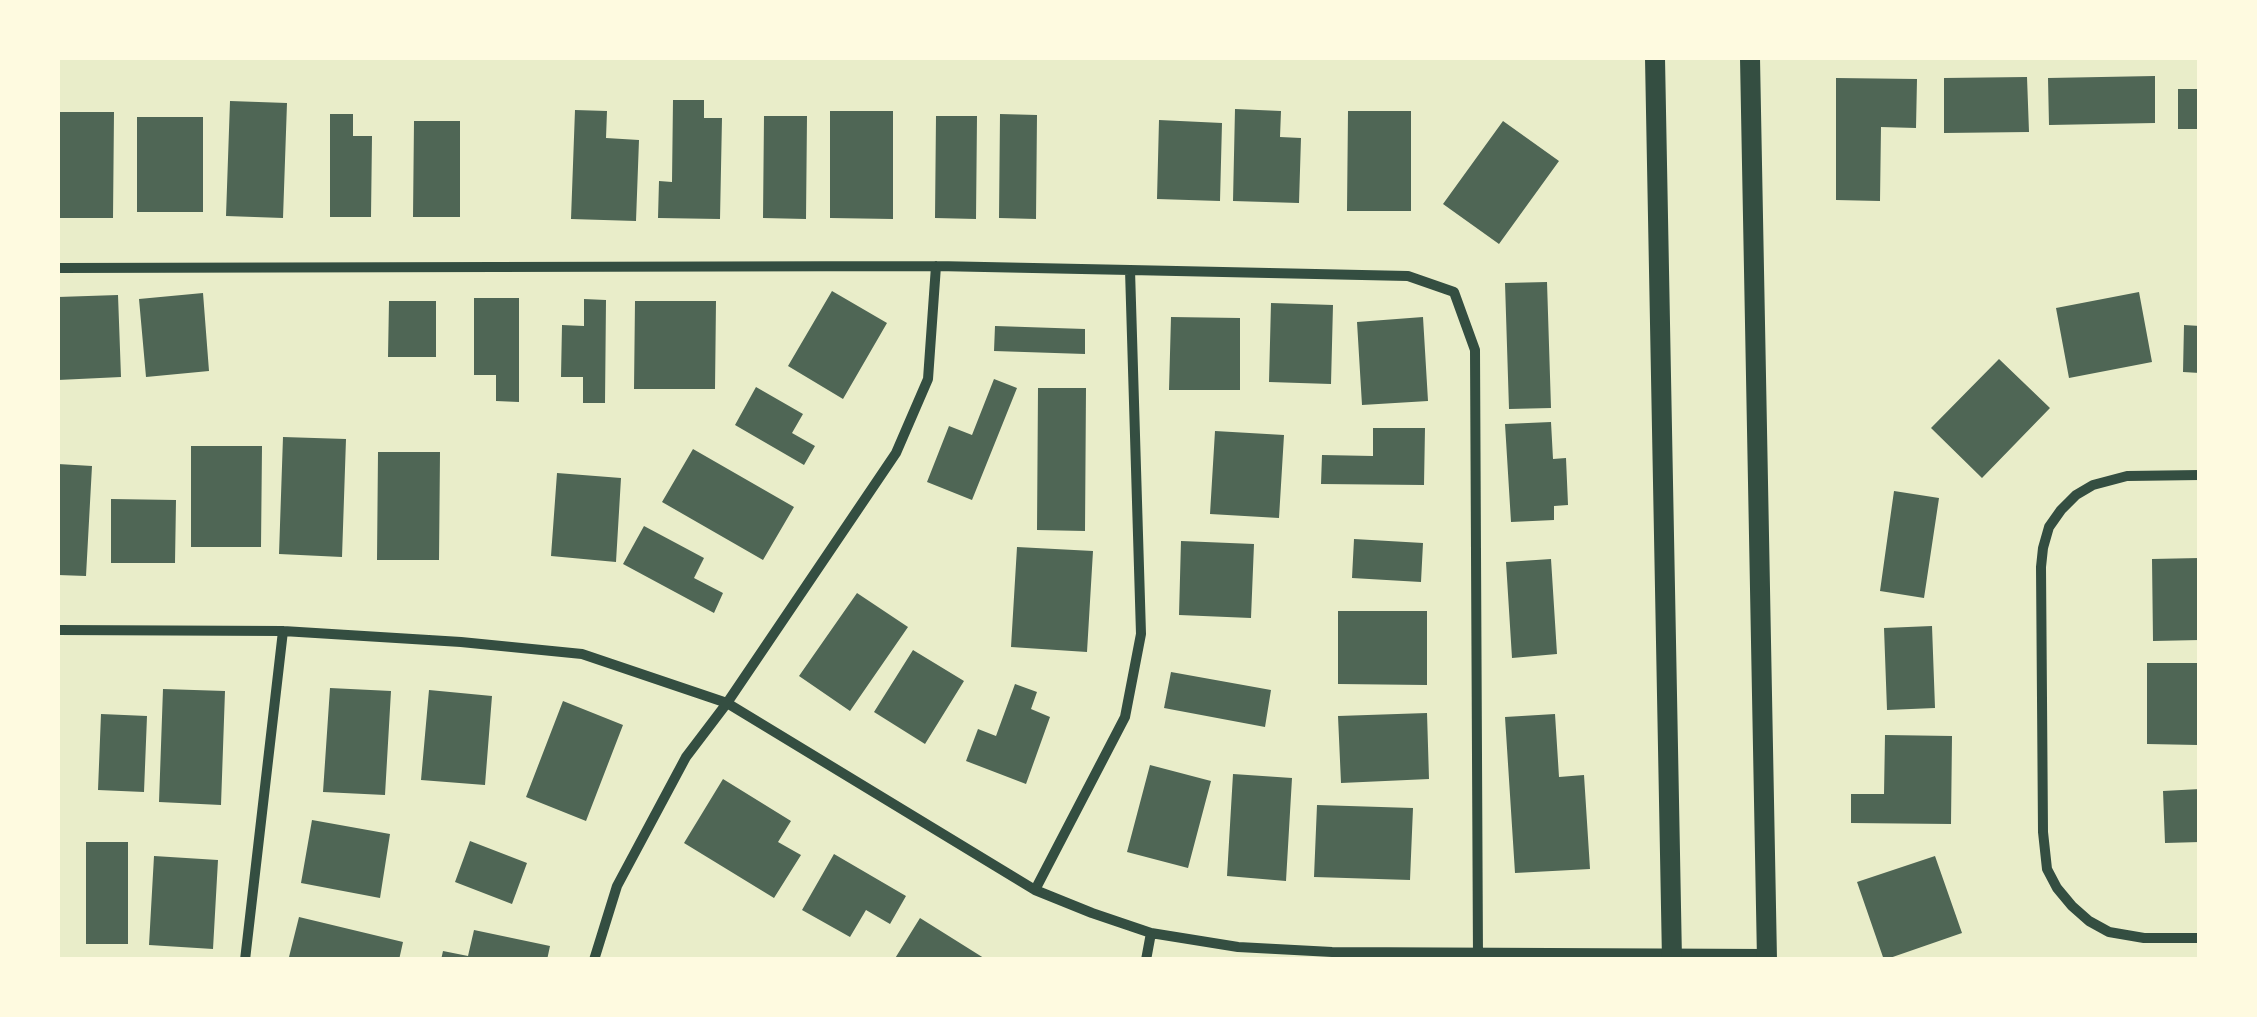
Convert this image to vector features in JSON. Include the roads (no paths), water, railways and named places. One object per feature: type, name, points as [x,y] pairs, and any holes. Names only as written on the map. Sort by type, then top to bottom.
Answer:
[{"type":"main road","points":[[1655,58],[1672,957]]},
{"type":"main road","points":[[1750,58],[1767,957]]},
{"type":"street","points":[[58,268],[936,266],[1408,276],[1454,292],[1475,350],[1478,956]]},
{"type":"street","points":[[594,960],[617,886],[686,757],[727,703],[896,453],[928,378],[936,266]]},
{"type":"street","points":[[1036,890],[1125,717],[1141,634],[1130,270]]},
{"type":"street","points":[[2200,475],[2126,476],[2093,485],[2076,495],[2049,528],[2041,568],[2043,832],[2047,869],[2072,906],[2109,932],[2144,938],[2200,938]]},
{"type":"street","points":[[58,630],[283,630],[582,654],[727,703],[1036,890],[1150,934],[1278,950],[1478,956],[1767,957]]},
{"type":"street","points":[[246,960],[283,630]]},
{"type":"street","points":[[1146,960],[1150,934]]}]
